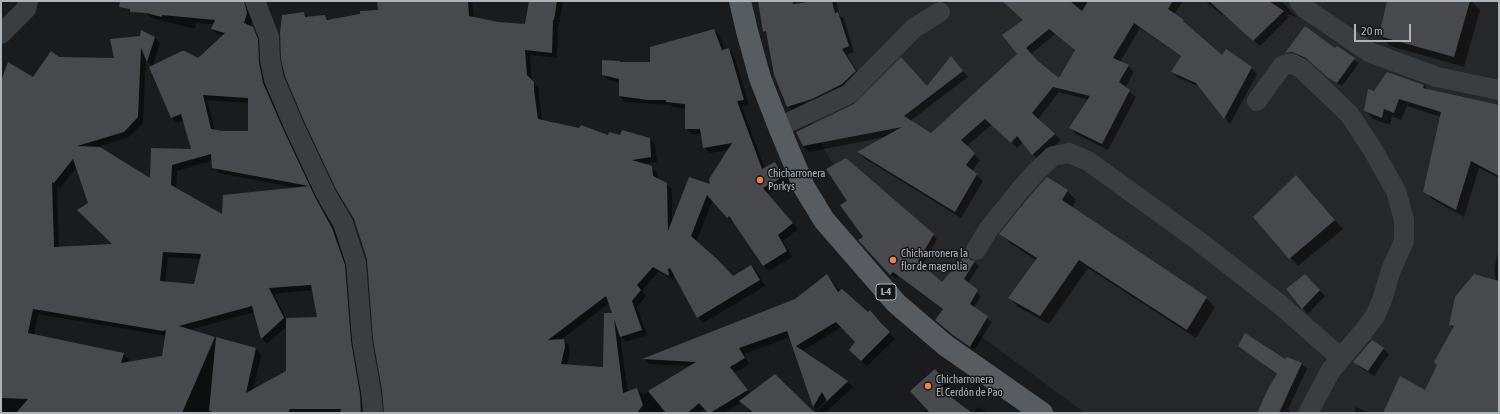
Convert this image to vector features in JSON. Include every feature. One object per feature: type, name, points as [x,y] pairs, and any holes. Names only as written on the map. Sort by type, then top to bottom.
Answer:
[{"type":"main road","name":"L-4","points":[[740,1],[760,78],[804,186],[824,220],[896,303],[945,345],[1042,413]]},
{"type":"street","points":[[1,34],[26,9],[28,1]]},
{"type":"street","points":[[254,1],[269,37],[270,60],[274,79],[323,188],[343,223],[356,263],[362,340],[373,413]]},
{"type":"street","points":[[1299,1],[1306,9],[1369,52],[1437,77],[1499,90]]},
{"type":"street","points":[[779,127],[849,94],[914,28],[940,12]]},
{"type":"street","points":[[1257,101],[1282,66],[1291,63],[1301,68],[1350,115],[1374,152],[1396,191],[1404,220],[1404,241],[1391,270],[1382,300],[1375,316],[1364,332],[1331,370],[1308,413]]},
{"type":"street","points":[[976,250],[988,230],[1037,171],[1053,156],[1069,153],[1088,162],[1196,239],[1278,303],[1341,358]]},
{"type":"shaded area","points":[[767,1],[1499,1],[1499,413],[1085,413],[967,326],[874,233],[824,149],[783,60]]},
{"type":"building","points":[[120,1],[244,1],[247,13],[244,23],[253,27],[258,39],[259,62],[263,83],[316,199],[332,228],[345,265],[351,341],[360,394],[361,413],[340,413],[341,409],[290,409],[288,413],[209,413],[212,411],[209,411],[216,337],[256,348],[246,393],[286,371],[286,318],[317,317],[311,285],[269,288],[284,318],[261,339],[252,306],[179,326],[215,337],[182,413],[16,413],[28,399],[1,398],[1,81],[8,62],[33,77],[51,51],[59,57],[114,58],[110,39],[140,36],[141,30],[155,37],[147,62],[141,48],[138,117],[124,132],[77,146],[100,147],[150,178],[151,148],[191,149],[181,114],[171,118],[149,67],[182,51],[185,51],[198,58],[225,33],[211,29],[215,20],[162,15],[162,17],[146,13],[130,12],[130,9],[119,7]],"holes":[[[203,95],[248,98],[248,131],[222,131],[211,129]],[[211,154],[212,168],[309,186],[223,195],[222,214],[171,185],[172,165]],[[73,159],[88,203],[77,210],[112,244],[54,247],[52,182],[54,183]],[[163,252],[201,254],[194,284],[160,281]],[[33,309],[163,331],[166,330],[162,356],[121,363],[124,353],[28,333]]]},
{"type":"building","points":[[377,1],[468,1],[469,16],[498,22],[525,24],[529,1],[557,1],[553,20],[552,53],[525,50],[527,75],[534,82],[538,119],[579,128],[581,125],[608,135],[609,132],[620,135],[622,130],[650,138],[651,157],[632,160],[652,166],[653,176],[667,183],[668,231],[689,177],[710,184],[709,179],[732,143],[703,148],[700,129],[685,129],[685,104],[666,102],[666,100],[648,100],[619,96],[619,79],[602,75],[602,60],[620,62],[650,62],[650,47],[714,29],[722,50],[729,48],[744,100],[737,101],[762,169],[775,162],[783,177],[763,188],[793,223],[778,235],[787,251],[763,266],[729,216],[727,218],[707,195],[691,236],[717,259],[733,276],[751,265],[760,280],[697,318],[670,268],[668,269],[669,276],[653,267],[637,285],[641,290],[632,301],[642,330],[620,337],[614,319],[623,393],[637,388],[643,405],[637,413],[384,413],[382,390],[373,339],[367,259],[354,219],[336,189],[285,76],[281,59],[280,33],[282,15],[304,12],[305,17],[325,15],[327,20],[360,14],[360,11],[378,10]],"holes":[[[606,296],[612,313],[604,313],[603,367],[561,364],[565,347],[564,339],[548,340]]]},
{"type":"building","points":[[758,1],[792,1],[793,4],[816,1],[832,1],[835,13],[838,12],[849,46],[842,49],[856,71],[842,84],[812,99],[787,107],[774,75],[766,31],[763,32]]},
{"type":"building","points":[[1002,1],[1070,1],[1082,11],[1088,1],[1173,1],[1168,9],[1184,20],[1183,21],[1222,55],[1226,49],[1252,67],[1224,119],[1196,83],[1171,72],[1181,56],[1134,23],[1113,58],[1129,65],[1119,82],[1130,90],[1102,144],[1069,128],[1090,96],[1053,87],[1032,113],[1055,134],[1032,155],[1017,136],[1011,143],[985,119],[961,140],[975,153],[966,165],[977,174],[955,212],[857,152],[902,127],[803,146],[796,132],[854,104],[901,57],[927,86],[951,56],[963,71],[904,116],[931,133],[1017,54],[1002,35],[1023,20]],"holes":[[[1049,29],[1075,50],[1059,78],[1038,61],[1026,48]]]},
{"type":"building","points":[[1209,1],[1269,1],[1284,11],[1253,41]]},
{"type":"building","points":[[1387,1],[1470,1],[1454,57],[1379,36]]},
{"type":"building","points":[[1305,26],[1335,48],[1337,46],[1355,58],[1337,83],[1327,77],[1306,58],[1292,52],[1285,53]]},
{"type":"building","points":[[1387,72],[1424,85],[1423,88],[1499,105],[1499,176],[1471,161],[1456,210],[1423,192],[1441,112],[1399,99],[1394,113],[1384,109],[1382,118],[1364,111],[1368,89],[1374,91]]},
{"type":"building","points":[[846,158],[934,234],[918,261],[942,282],[966,254],[970,260],[975,261],[964,279],[978,290],[970,304],[988,316],[970,347],[935,320],[943,309],[893,272],[890,275],[858,240],[863,237],[840,205],[847,201],[826,169]]},
{"type":"building","points":[[1296,175],[1335,220],[1289,259],[1253,217]]},
{"type":"building","points":[[1047,177],[1068,190],[1062,200],[1207,297],[1187,330],[1079,260],[1040,316],[1008,298],[1037,258],[999,234]]},
{"type":"building","points":[[827,274],[838,292],[842,289],[868,312],[870,310],[890,332],[861,361],[849,350],[855,342],[836,322],[796,346],[848,381],[827,401],[822,392],[813,407],[787,331],[739,348],[745,358],[730,367],[748,390],[710,413],[708,413],[699,403],[687,413],[666,413],[648,391],[696,362],[642,359],[795,299]]},
{"type":"building","points":[[1305,274],[1320,290],[1302,309],[1286,289]]},
{"type":"building","points":[[1474,274],[1499,281],[1499,413],[1383,413],[1400,376],[1425,390],[1437,365],[1434,362],[1454,326],[1449,325],[1455,297]]},
{"type":"building","points":[[1245,333],[1285,359],[1287,357],[1302,363],[1279,413],[1257,413],[1277,374],[1238,346]]},
{"type":"building","points":[[1372,340],[1384,348],[1368,371],[1353,362]]},
{"type":"building","points":[[935,369],[946,382],[939,388],[972,413],[930,413],[910,391]]},
{"type":"building","points":[[775,374],[815,413],[754,413],[739,401]]},
{"type":"place","name":"Chicharronera Porkys","points":[[760,180]]},
{"type":"place","name":"Chicharronera la flor de magnolia","points":[[893,260]]},
{"type":"place","name":"Chicharronera El Cerdón de Pao","points":[[928,386]]}]
